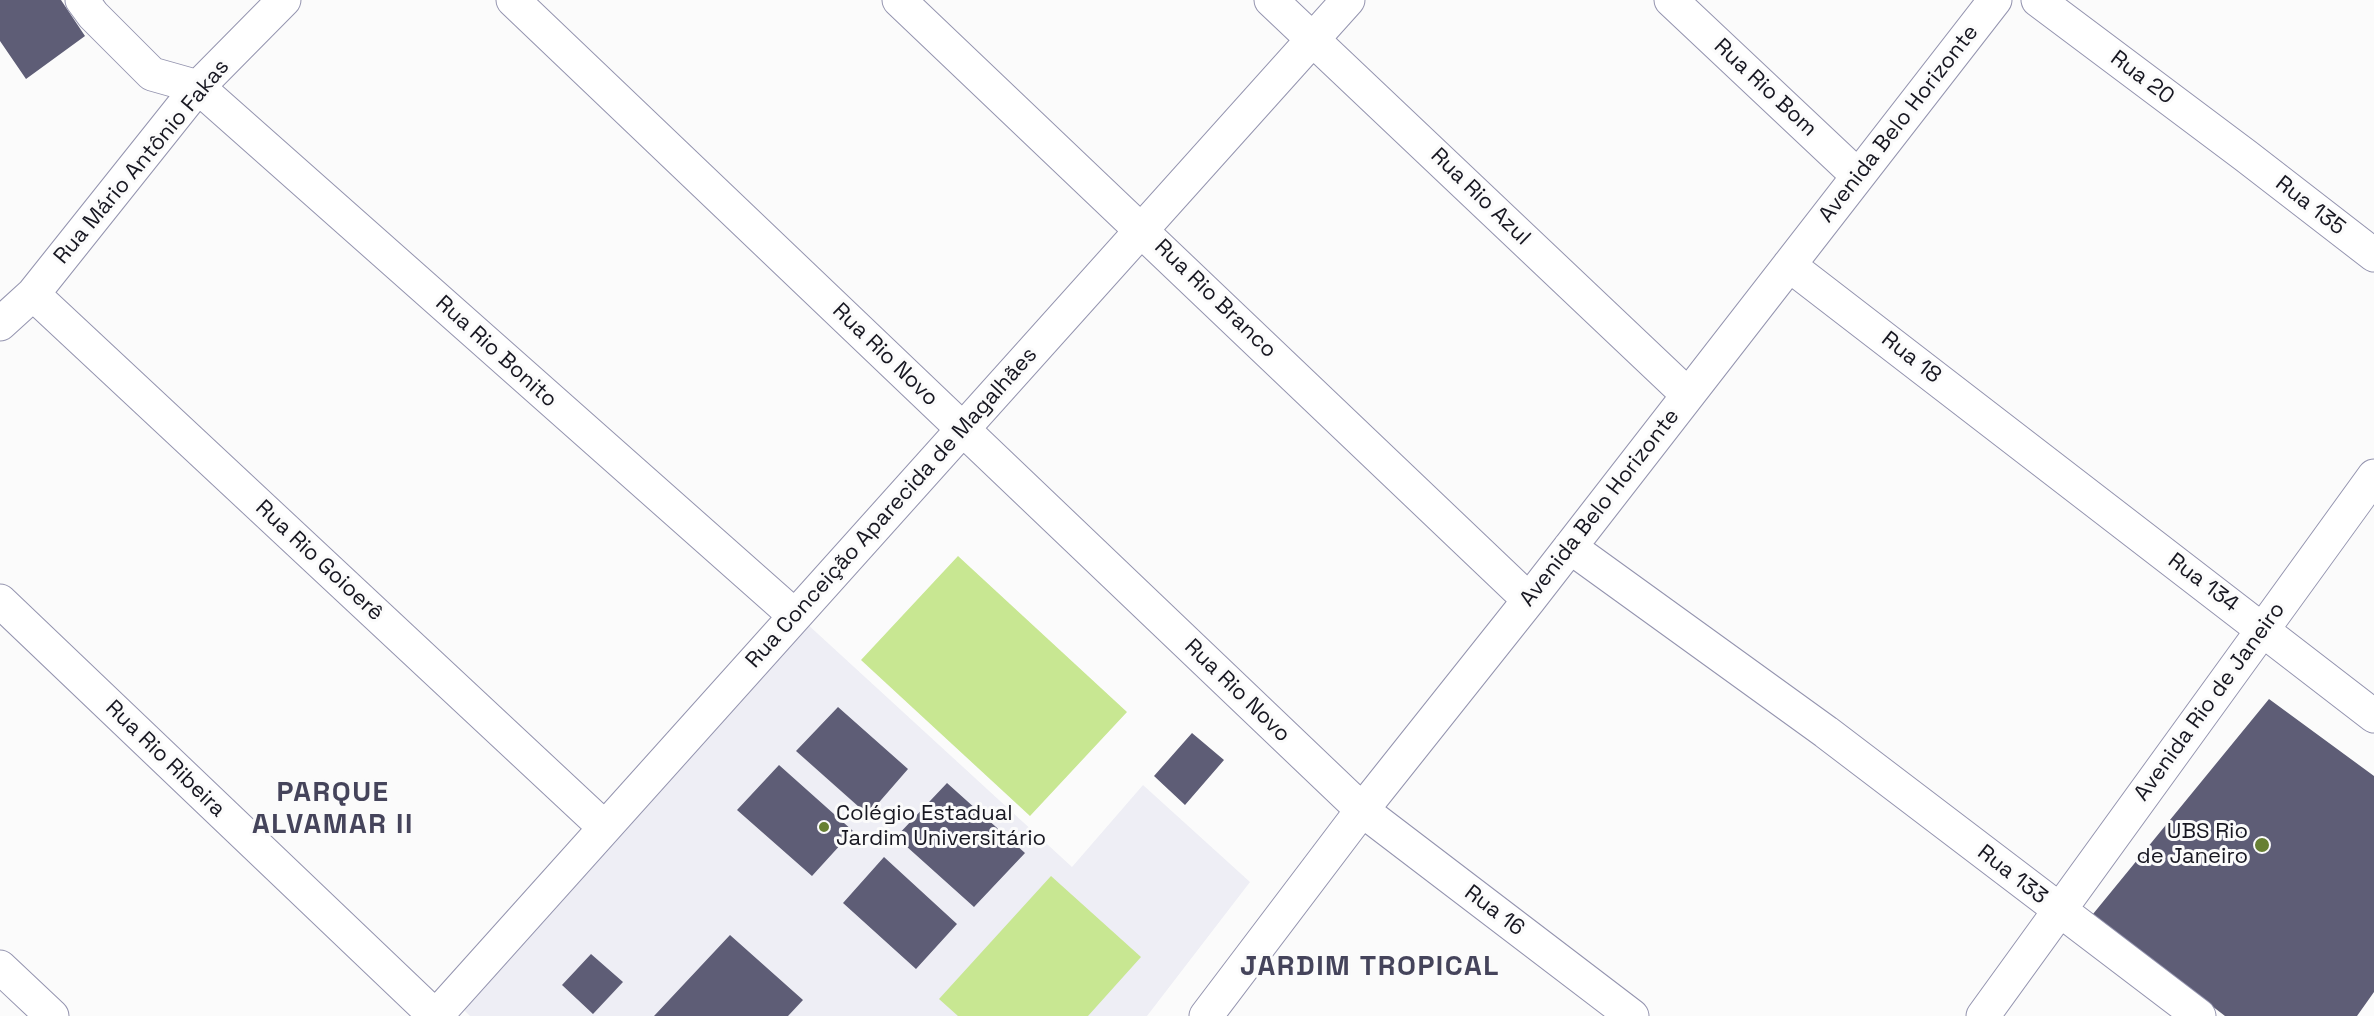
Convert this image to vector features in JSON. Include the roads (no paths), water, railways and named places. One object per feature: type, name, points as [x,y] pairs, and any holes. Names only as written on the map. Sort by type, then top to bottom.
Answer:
[{"type":"street","points":[[82,0],[93,15],[152,74],[198,87]]},
{"type":"street","name":"Rua Mário Antônio Fakas","points":[[0,324],[33,294],[198,87],[284,0]]},
{"type":"street","name":"Rua Rio Novo","points":[[513,0],[1362,810]]},
{"type":"street","name":"Rua Rio Branco","points":[[899,0],[1529,600]]},
{"type":"street","name":"Rua Rio Azul","points":[[1271,0],[1688,396]]},
{"type":"street","name":"Rua Conceição Aparecida de Magalhães","points":[[435,1016],[1348,0]]},
{"type":"street","name":"Rua Rio Bom","points":[[1671,0],[1858,176]]},
{"type":"street","name":"Avenida Belo Horizonte","points":[[1217,1012],[1362,810],[1529,600],[1995,0]]},
{"type":"street","name":"Rua 20","points":[[2038,0],[2246,156]]},
{"type":"street","name":"Rua Rio Bonito","points":[[198,87],[795,616]]},
{"type":"street","name":"Rua 135","points":[[2246,156],[2374,255]]},
{"type":"street","name":"Rua 18","points":[[1789,265],[2032,451]]},
{"type":"street","name":"Rua Rio Goioerê","points":[[33,294],[604,827]]},
{"type":"street","name":"Rua 134","points":[[2032,451],[2374,716]]},
{"type":"street","name":"Avenida Rio de Janeiro","points":[[1983,1016],[2374,476]]},
{"type":"street","name":"Rua 133","points":[[1570,547],[1826,732],[2199,1016]]},
{"type":"street","name":"Rua Rio Ribeira","points":[[0,601],[435,1016]]},
{"type":"street","name":"Rua 16","points":[[1362,810],[1629,1014]]},
{"type":"street","points":[[3,975],[52,1016]]},
{"type":"place","name":"Colégio Estadual Jardim Universitário","points":[[824,827]]},
{"type":"place","name":"UBS Rio de Janeiro","points":[[2262,845]]},
{"type":"district","name":"PARQUE ALVAMAR II","points":[[333,809]]},
{"type":"district","name":"JARDIM TROPICAL","points":[[1370,967]]}]
